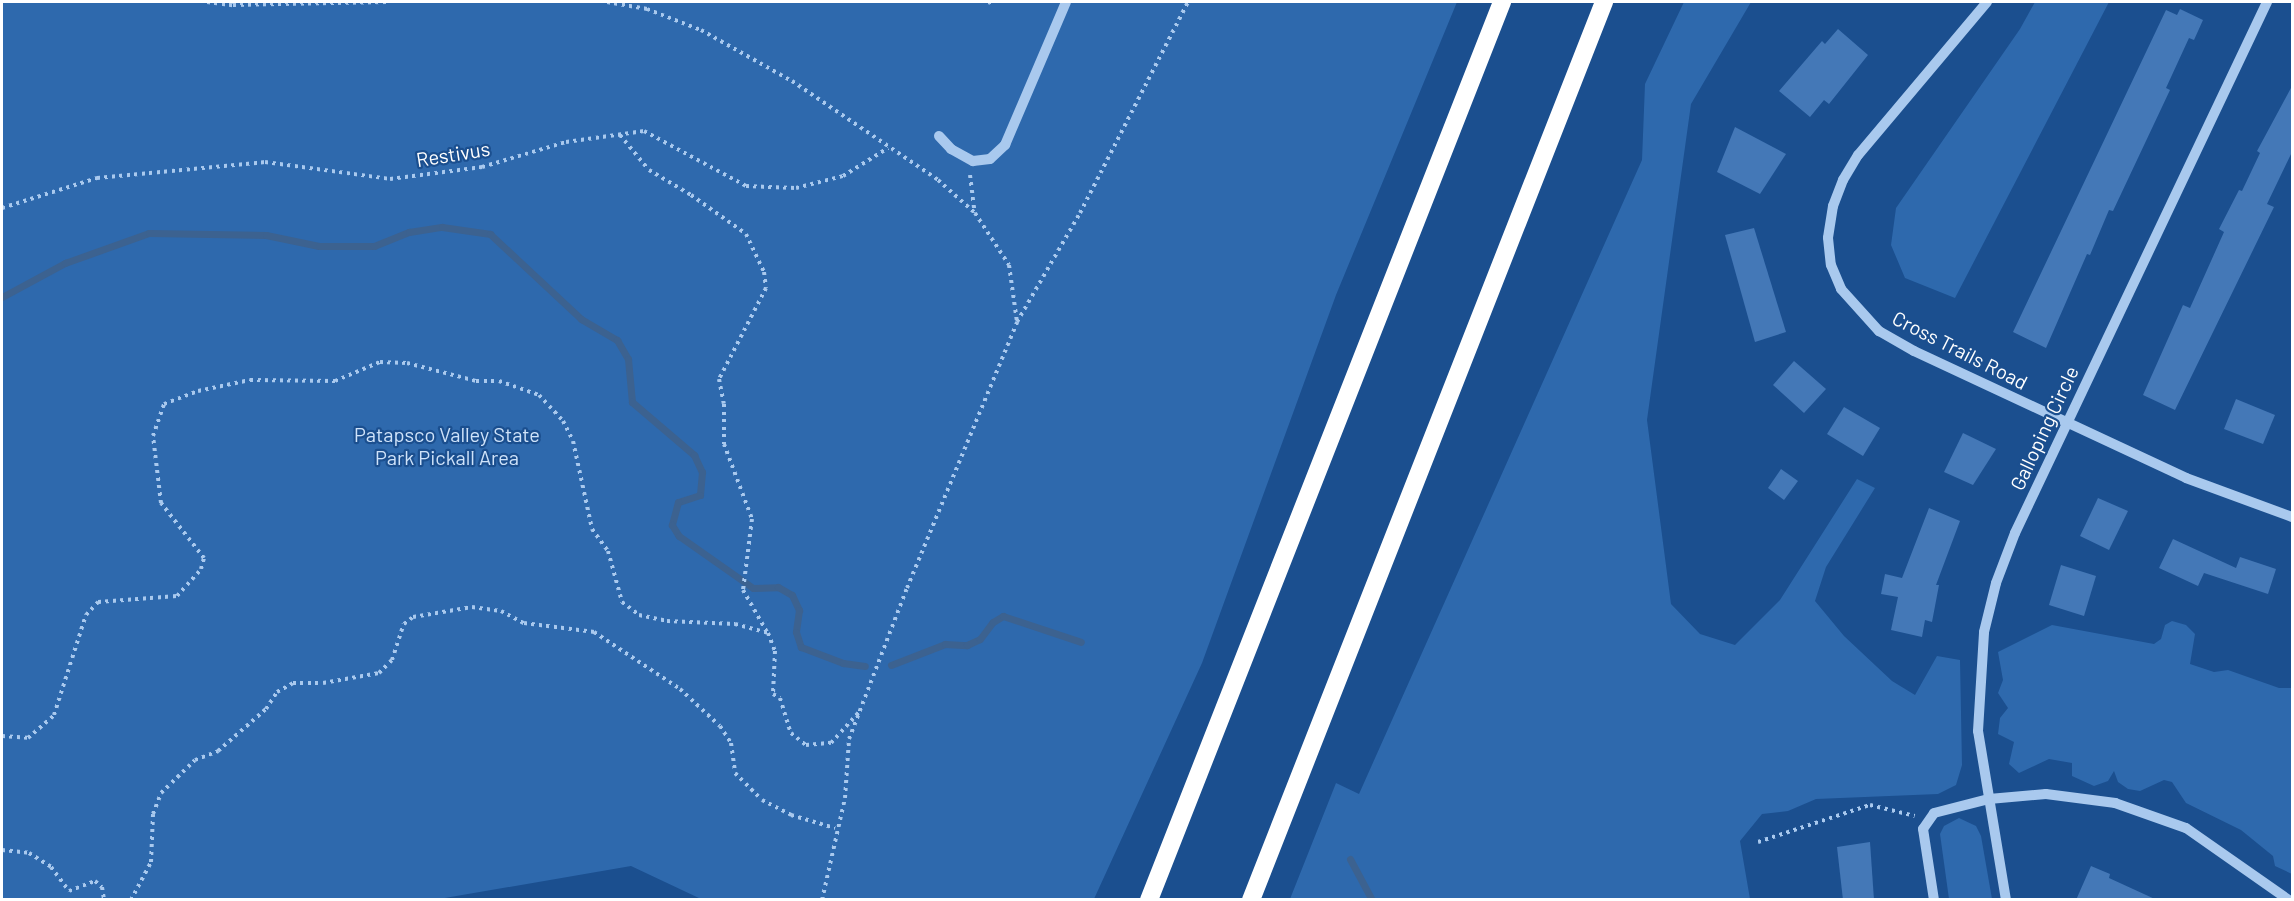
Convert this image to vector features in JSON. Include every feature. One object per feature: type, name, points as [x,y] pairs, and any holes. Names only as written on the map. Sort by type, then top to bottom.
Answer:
[{"type":"highway","points":[[1149,900],[1502,2]]},
{"type":"highway","points":[[1251,900],[1604,2]]},
{"type":"street","points":[[939,136],[969,159],[990,159],[1005,145],[1066,2]]},
{"type":"street","name":"Cross Trails Road","points":[[1987,2],[1858,154],[1843,180],[1833,206],[1828,238],[1831,265],[1841,289],[1879,331],[2186,478],[2292,517]]},
{"type":"street","name":"Galloping Circle","points":[[2006,900],[1978,731],[1984,632],[2015,533],[2267,2]]},
{"type":"street","points":[[1934,900],[1924,842],[1927,820],[1934,813],[1989,799],[2046,794],[2082,796],[2148,812],[2196,835],[2289,900]]},
{"type":"path","points":[[207,2],[233,5],[387,2]]},
{"type":"path","points":[[607,2],[647,9],[701,30],[792,81],[938,180],[975,213],[1009,265],[1017,322]]},
{"type":"path","points":[[988,2],[995,4]]},
{"type":"path","points":[[822,900],[835,828],[845,798],[849,739],[1017,322],[1080,213],[1188,2]]},
{"type":"path","name":"Restivus","points":[[2,208],[97,178],[120,175],[265,162],[390,179],[482,167],[566,142],[644,131],[746,186],[796,188],[843,176],[888,148]]},
{"type":"path","points":[[620,135],[648,170],[747,234],[764,272],[765,288],[719,379],[724,404],[724,444],[752,519],[748,572],[743,590],[768,633],[775,651],[773,694],[780,698],[791,733],[806,746],[831,743],[859,712]]},
{"type":"path","points":[[969,159],[975,213]]},
{"type":"path","points":[[2,736],[28,738],[54,716],[86,615],[98,602],[177,596],[201,569],[204,558],[160,502],[153,436],[164,404],[198,392],[250,380],[335,381],[380,362],[407,363],[476,381],[499,381],[539,395],[563,421],[573,441],[590,519],[608,551],[622,602],[639,615],[667,621],[735,624],[768,633]]},
{"type":"path","points":[[131,900],[151,862],[153,814],[161,793],[195,760],[218,751],[266,709],[277,692],[293,683],[323,683],[379,673],[392,660],[404,624],[427,612],[450,609],[501,611],[524,623],[594,632],[680,689],[720,726],[731,743],[735,773],[762,800],[791,815],[835,828]]},
{"type":"path","points":[[1758,842],[1870,805],[1927,820]]},
{"type":"path","points":[[2,850],[29,853],[51,867],[69,891],[95,881],[102,887],[104,900]]},
{"type":"green space","name":"Patapsco Valley State Park Pickall Area","points":[[2,2],[1457,2],[1336,295],[1202,663],[1094,899],[701,899],[631,866],[439,899],[2,900]]},
{"type":"green space","points":[[1684,2],[1751,2],[1691,104],[1647,420],[1671,604],[1700,634],[1735,645],[1780,600],[1857,479],[1875,488],[1826,567],[1815,601],[1844,636],[1892,681],[1915,695],[1937,656],[1960,660],[1962,765],[1956,785],[1938,794],[1816,799],[1788,811],[1762,814],[1740,841],[1750,899],[1290,899],[1336,783],[1359,794],[1642,160],[1645,84]]},
{"type":"green space","points":[[2035,2],[2109,2],[1955,298],[1905,278],[1891,245],[1896,208],[2020,29]]},
{"type":"green space","points":[[2172,621],[2186,625],[2195,634],[2190,664],[2214,672],[2228,670],[2279,688],[2292,688],[2292,874],[2275,866],[2273,856],[2241,830],[2186,803],[2172,782],[2164,780],[2140,791],[2128,789],[2118,782],[2114,771],[2108,781],[2094,786],[2072,776],[2072,763],[2049,759],[2019,773],[2009,764],[2014,742],[1998,734],[2000,718],[2008,708],[1998,693],[2003,680],[1998,652],[2052,625],[2154,644],[2161,639],[2165,625]]},
{"type":"green space","points":[[1959,818],[1976,826],[1981,836],[1992,899],[1949,899],[1940,834],[1944,826]]},
{"type":"building","points":[[2180,9],[2203,20],[2194,40],[2189,38],[2166,88],[2170,90],[2113,211],[2109,210],[2090,255],[2087,254],[2046,348],[2013,332],[2166,10],[2177,15]]},
{"type":"building","points":[[1838,29],[1868,55],[1829,104],[1824,100],[1810,117],[1779,91],[1822,41],[1825,44]]},
{"type":"building","points":[[2292,86],[2292,152],[2267,204],[2274,207],[2175,410],[2143,395],[2183,305],[2190,308],[2224,232],[2219,229],[2239,190],[2242,191],[2260,153],[2257,151]]},
{"type":"building","points":[[1735,127],[1786,154],[1760,194],[1717,172]]},
{"type":"building","points":[[1754,228],[1786,332],[1755,342],[1725,235]]},
{"type":"building","points":[[1794,361],[1826,389],[1804,413],[1773,385]]},
{"type":"building","points":[[2236,399],[2275,415],[2263,444],[2224,429]]},
{"type":"building","points":[[1844,407],[1880,428],[1863,456],[1827,434]]},
{"type":"building","points":[[1963,433],[1996,449],[1973,485],[1944,472]]},
{"type":"building","points":[[1781,469],[1798,481],[1784,500],[1768,488]]},
{"type":"building","points":[[2098,498],[2128,511],[2109,550],[2080,536]]},
{"type":"building","points":[[1929,508],[1960,521],[1936,585],[1939,585],[1932,622],[1925,620],[1922,637],[1891,630],[1898,597],[1881,594],[1885,574],[1902,578]]},
{"type":"building","points":[[2173,539],[2236,568],[2240,557],[2276,569],[2268,594],[2204,573],[2198,586],[2159,568]]},
{"type":"building","points":[[2061,565],[2096,576],[2084,616],[2049,605]]},
{"type":"building","points":[[1870,842],[1874,900],[1843,900],[1837,847]]},
{"type":"building","points":[[2091,866],[2110,874],[2109,878],[2157,900],[2076,900]]},
{"type":"waterway","points":[[2,297],[65,263],[149,233],[266,235],[319,246],[374,246],[409,232],[442,227],[490,234],[581,319],[617,340],[628,359],[632,402],[694,455],[702,472],[700,495],[678,502],[672,525],[679,536],[753,588],[778,587],[792,595],[799,610],[796,632],[801,647],[843,663],[865,666]]},
{"type":"waterway","points":[[891,665],[945,644],[967,645],[980,639],[993,622],[1003,616],[1081,642]]},
{"type":"waterway","points":[[1350,859],[1372,900]]}]
